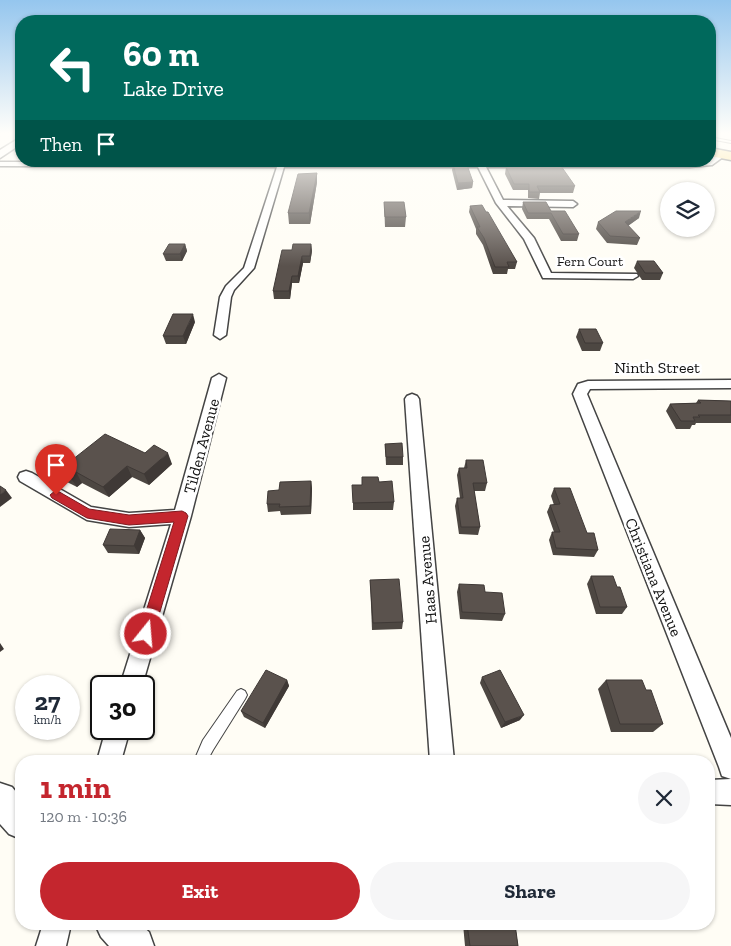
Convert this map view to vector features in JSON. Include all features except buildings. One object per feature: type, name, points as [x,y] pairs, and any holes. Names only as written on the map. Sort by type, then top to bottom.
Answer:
[{"type":"street","points":[[220,335],[226,293],[230,287],[242,279],[249,268],[277,177]]},
{"type":"street","points":[[488,177],[500,203],[573,204]]},
{"type":"street","name":"Fern Court","points":[[500,203],[529,238],[546,276],[633,276]]},
{"type":"street","name":"Tilden Avenue","points":[[134,675],[182,516],[219,378]]},
{"type":"street","name":"Ninth Street","points":[[583,387],[588,385],[731,384]]},
{"type":"street","name":"Christiana Avenue","points":[[583,387],[580,394],[731,767]]},
{"type":"street","name":"Haas Avenue","points":[[412,399],[442,755]]},
{"type":"street","points":[[26,477],[87,513],[129,520],[182,516]]},
{"type":"street","points":[[110,755],[115,740]]},
{"type":"street","points":[[715,792],[731,792]]},
{"type":"street","points":[[0,799],[15,815]]},
{"type":"street","points":[[50,946],[55,930]]},
{"type":"street","points":[[120,930],[135,946]]},
{"type":"lane","points":[[203,755],[241,695]]},
{"type":"route","points":[[56,495],[87,513],[129,520],[182,516],[146,634]]}]
